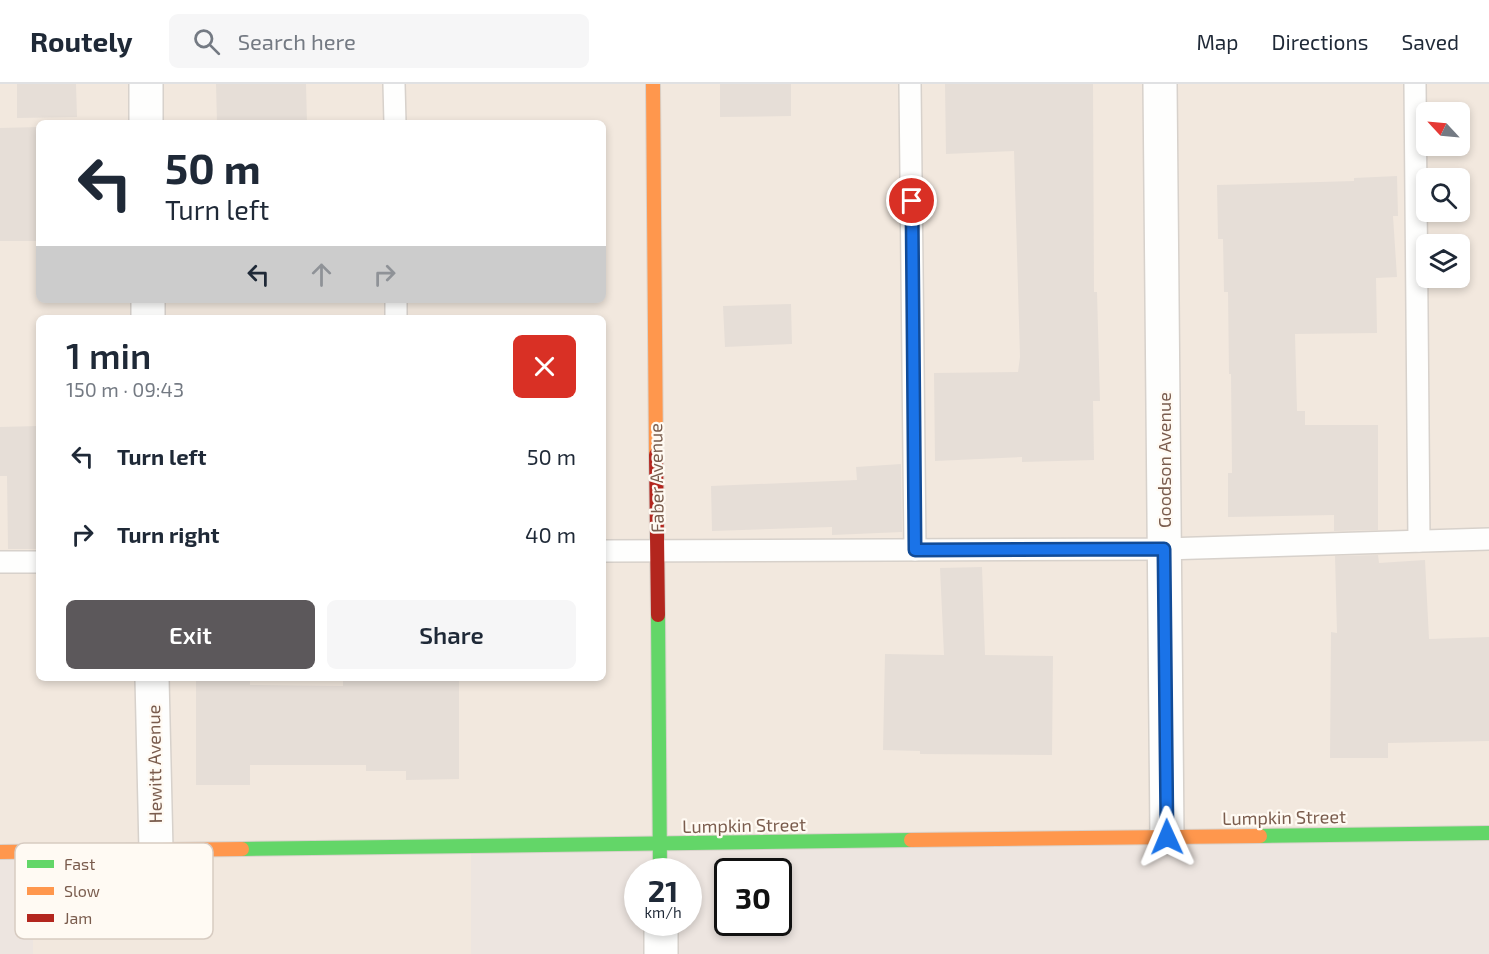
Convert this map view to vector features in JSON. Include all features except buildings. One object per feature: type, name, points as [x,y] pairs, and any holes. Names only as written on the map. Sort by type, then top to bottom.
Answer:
[{"type":"street","points":[[146,84],[146,120]]},
{"type":"street","name":"Faber Avenue","points":[[653,84],[660,858]]},
{"type":"street","name":"Goodson Avenue","points":[[1160,84],[1167,837]]},
{"type":"street","name":"Hewitt Avenue","points":[[152,681],[156,843]]},
{"type":"street","name":"Lumpkin Street","points":[[213,849],[1489,833]]},
{"type":"street","name":"Lumpkin Street","points":[[0,852],[15,852]]},
{"type":"street","points":[[661,936],[661,954]]},
{"type":"lane","points":[[394,84],[395,120]]},
{"type":"lane","points":[[910,84],[915,550]]},
{"type":"lane","points":[[1415,84],[1419,541]]},
{"type":"lane","points":[[606,551],[1164,549],[1489,539]]},
{"type":"lane","points":[[0,562],[36,562]]},
{"type":"shaded area","points":[[0,84],[1489,84],[1489,833],[471,847],[471,954],[33,954],[33,939],[213,939],[213,843],[15,843],[15,852],[0,852]]},
{"type":"shaded area","points":[[1489,833],[1489,954],[471,954],[471,847]]},
{"type":"shaded area","points":[[0,853],[15,853],[15,939],[33,939],[33,954],[0,954]]},
{"type":"traffic: fast","points":[[658,615],[660,858]]},
{"type":"traffic: fast","points":[[1260,836],[1489,833]]},
{"type":"traffic: fast","points":[[242,849],[911,840]]},
{"type":"traffic: slow","points":[[653,84],[656,455]]},
{"type":"traffic: slow","points":[[911,840],[1260,836]]},
{"type":"traffic: slow","points":[[213,849],[242,849]]},
{"type":"traffic: slow","points":[[0,852],[15,852]]},
{"type":"traffic: jam","points":[[656,455],[658,615]]},
{"type":"route","points":[[912,201],[915,550],[1164,549],[1167,837]]}]
